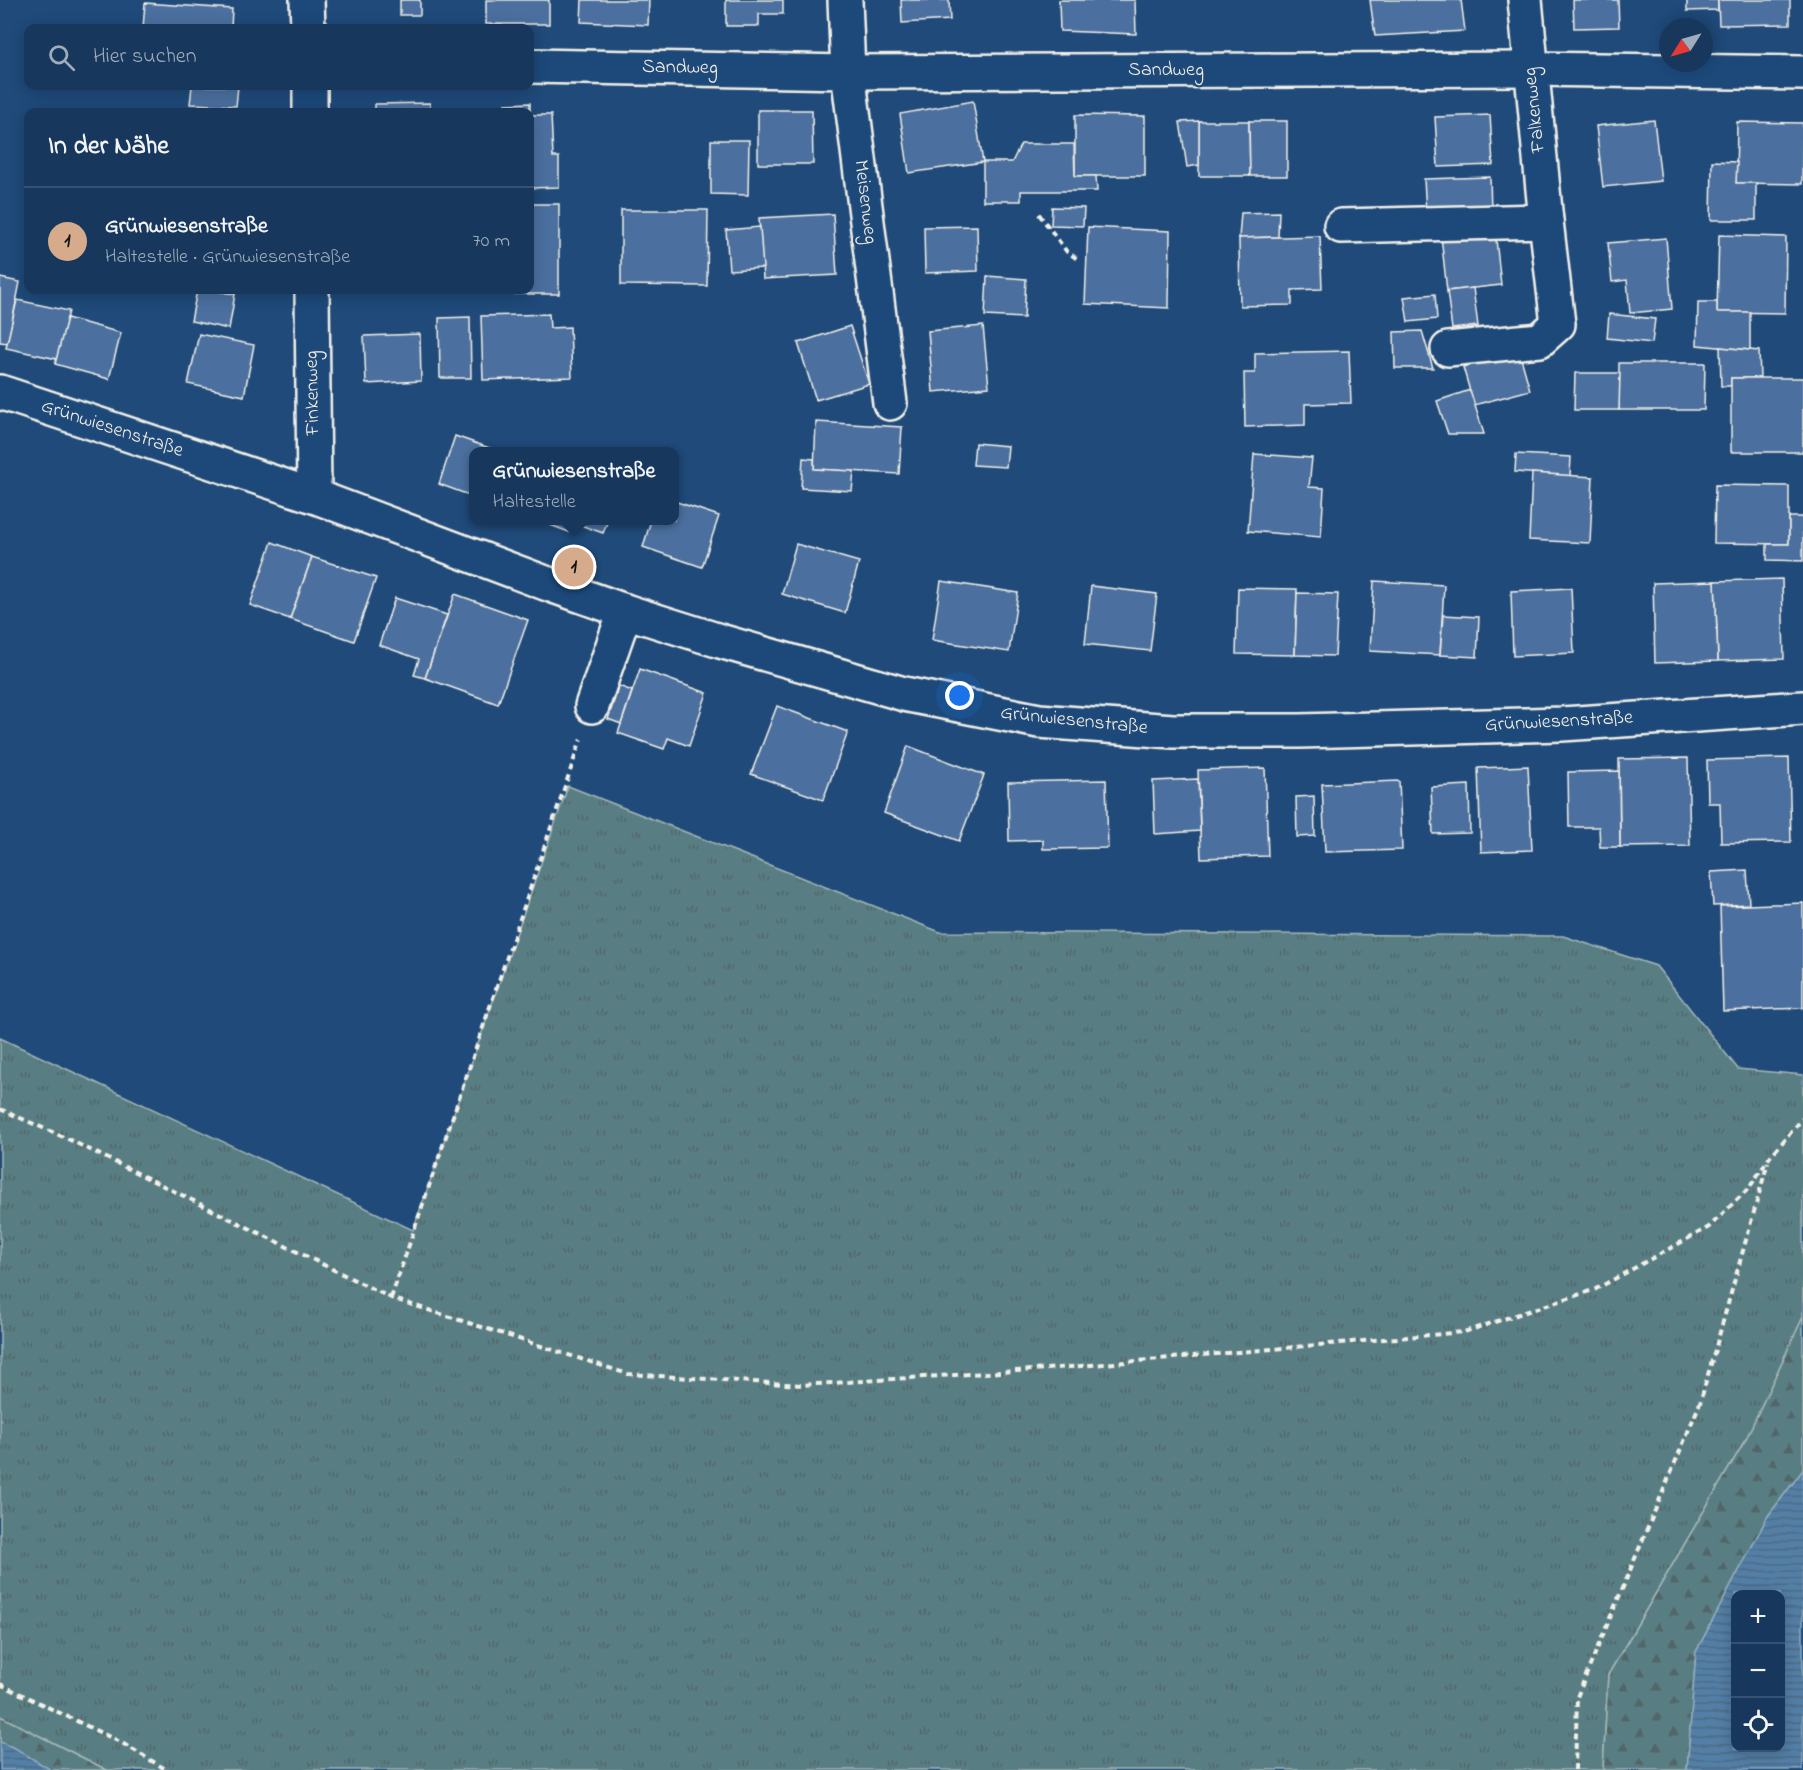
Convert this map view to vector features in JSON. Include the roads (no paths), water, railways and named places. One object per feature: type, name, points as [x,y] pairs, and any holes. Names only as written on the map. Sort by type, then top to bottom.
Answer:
[{"type":"street","points":[[307,0],[308,24]]},
{"type":"street","name":"Meisenweg","points":[[845,0],[848,72],[890,403]]},
{"type":"street","name":"Falkenweg","points":[[1448,349],[1539,340],[1558,324],[1545,221],[1525,0]]},
{"type":"street","name":"Sandweg","points":[[534,66],[848,72],[1531,69],[1803,73]]},
{"type":"street","points":[[310,90],[310,108]]},
{"type":"street","points":[[1341,226],[1545,221]]},
{"type":"street","name":"Finkenweg","points":[[312,294],[314,496]]},
{"type":"street","name":"Grünwiesenstraße","points":[[0,392],[314,496],[625,611],[904,694],[1039,721],[1173,731],[1300,731],[1562,724],[1803,708]]},
{"type":"street","points":[[592,706],[625,611]]},
{"type":"water","points":[[1803,1470],[1803,1770],[1687,1770],[1696,1652],[1768,1516]]},
{"type":"water","points":[[0,1742],[15,1748],[51,1770],[0,1770]]},
{"type":"place","name":"Grünwiesenstraße","points":[[574,567]]}]
